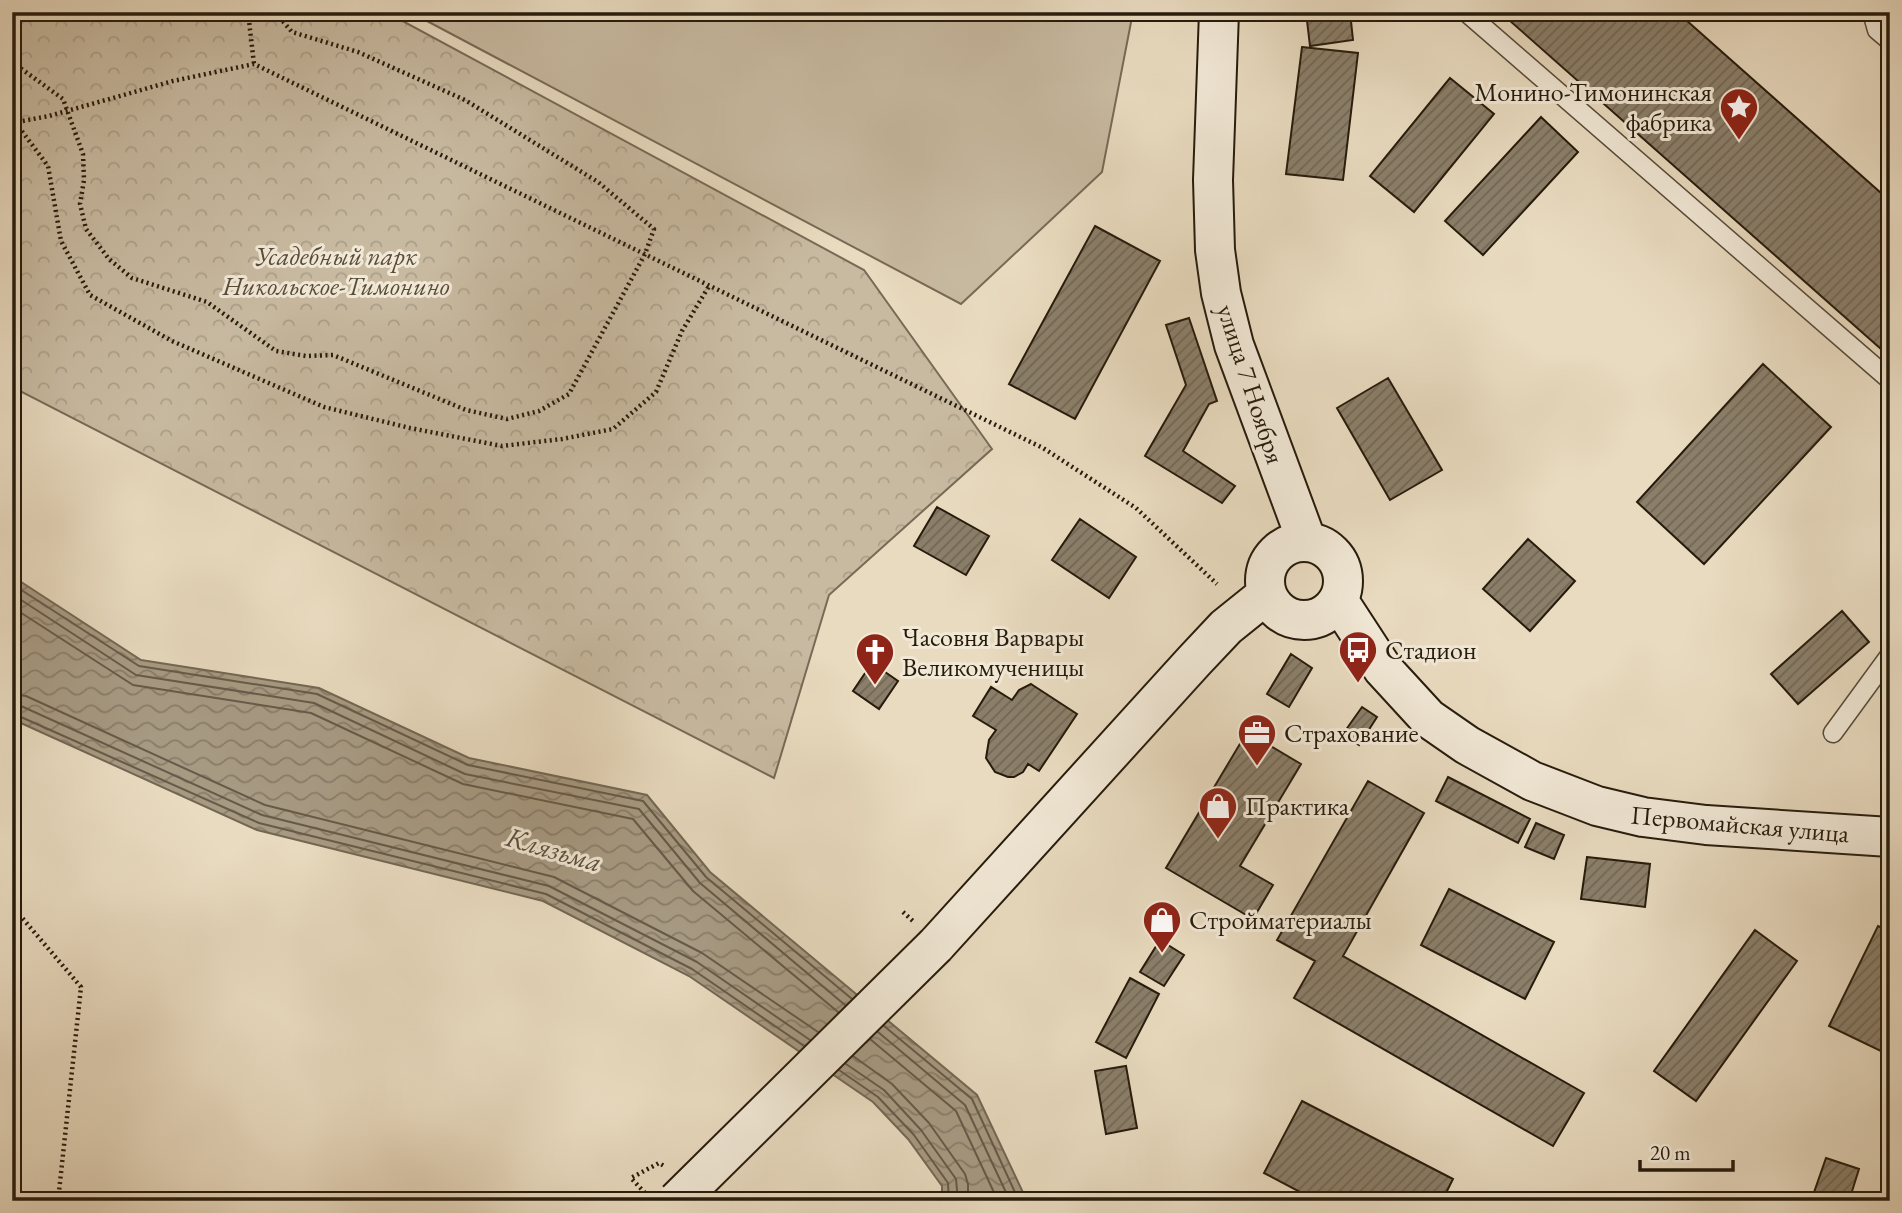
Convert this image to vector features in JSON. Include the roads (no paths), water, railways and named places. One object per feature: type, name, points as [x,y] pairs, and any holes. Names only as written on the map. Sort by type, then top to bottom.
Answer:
[{"type":"main road","name":"улица 7 Ноября","points":[[1219,12],[1213,180],[1215,250],[1221,293],[1234,345],[1307,542]]},
{"type":"main road","name":"Первомайская улица","points":[[1285,487],[1323,531],[1353,585],[1383,669]]},
{"type":"main road","points":[[1307,542],[1325,548],[1338,562],[1342,581],[1338,600],[1325,614],[1300,620],[1277,610],[1267,594],[1265,575],[1273,557],[1288,545],[1307,542]]},
{"type":"main road","points":[[677,1201],[936,945],[1218,636],[1267,594]]},
{"type":"main road","name":"Первомайская улица","points":[[1338,600],[1383,669],[1428,718],[1467,745],[1532,780],[1597,806],[1643,817],[1706,825],[1890,837]]},
{"type":"lane","points":[[1466,12],[1890,380]]},
{"type":"lane","points":[[1872,12],[1877,30],[1890,41]]},
{"type":"lane","points":[[1833,733],[1890,655]]},
{"type":"water","name":"Клязьма","points":[[12,576],[141,660],[319,688],[469,758],[647,795],[710,872],[977,1095],[1027,1201],[942,1201],[942,1186],[908,1139],[873,1102],[689,976],[543,901],[257,830],[12,719]]},
{"type":"place","name":"Монино-Тимонинская фабрика","points":[[1739,141]]},
{"type":"place","name":"Стадион","points":[[1358,684]]},
{"type":"place","name":"Часовня Варвары Великомученицы","points":[[875,686]]},
{"type":"place","name":"Страхование","points":[[1257,767]]},
{"type":"place","name":"Практика","points":[[1218,840]]},
{"type":"place","name":"Стройматериалы","points":[[1162,954]]},
{"type":"park label","name":"Усадебный парк Никольское-Тимонино","points":[[336,271]]}]
